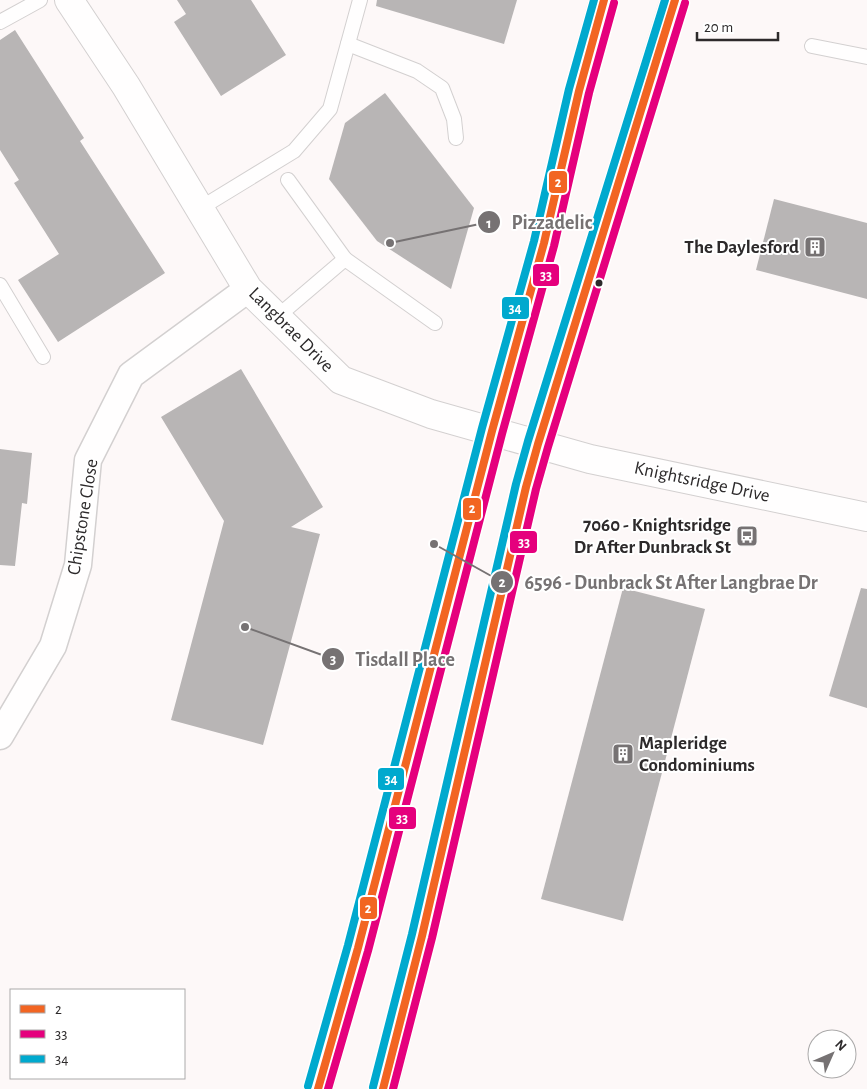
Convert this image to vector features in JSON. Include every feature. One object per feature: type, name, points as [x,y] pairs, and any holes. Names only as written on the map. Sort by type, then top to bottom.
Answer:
[{"type":"main road","name":"Langbrae Drive","points":[[70,0],[126,86],[248,289],[341,380],[431,414],[538,444]]},
{"type":"main road","points":[[318,1089],[358,948],[492,431],[544,243],[578,91],[604,0]]},
{"type":"main road","points":[[383,1089],[422,936],[526,487],[675,0]]},
{"type":"main road","name":"Knightsridge Drive","points":[[538,444],[590,459],[867,517]]},
{"type":"street","name":"Chipstone Close","points":[[0,736],[53,646],[78,565],[88,460],[131,375],[248,289]]},
{"type":"lane","points":[[0,22],[40,0]]},
{"type":"lane","points":[[199,209],[294,151],[330,109],[360,0]]},
{"type":"lane","points":[[348,44],[417,71],[442,88],[454,120],[456,138]]},
{"type":"lane","points":[[812,46],[867,57]]},
{"type":"lane","points":[[288,180],[345,259],[435,323]]},
{"type":"lane","points":[[277,317],[345,259]]},
{"type":"lane","points":[[0,285],[43,357]]},
{"type":"building","points":[[177,0],[251,0],[286,55],[221,96],[174,22],[186,14]]},
{"type":"building","points":[[377,0],[517,0],[504,44],[376,6]]},
{"type":"building","points":[[15,30],[84,138],[80,141],[165,273],[58,342],[18,280],[59,254],[14,183],[19,180],[0,150],[0,40]]},
{"type":"building","points":[[385,93],[474,208],[451,289],[377,241],[329,179],[345,123]]},
{"type":"building","name":"The Daylesford","points":[[774,199],[867,223],[867,299],[756,270]]},
{"type":"building","points":[[241,369],[323,507],[291,527],[320,534],[263,745],[171,720],[224,521],[161,417]]},
{"type":"building","points":[[0,449],[32,453],[27,504],[22,503],[15,566],[0,565]]},
{"type":"building","name":"Mapleridge Condominiums","points":[[623,588],[705,609],[623,921],[541,899]]},
{"type":"building","points":[[861,588],[867,589],[867,708],[829,696]]},
{"type":"transit line","name":"34","points":[[308,1086],[348,945],[482,428],[534,241],[569,89],[594,0]]},
{"type":"transit line","name":"2","points":[[318,1089],[358,948],[492,431],[544,243],[579,91],[604,0]]},
{"type":"transit line","name":"34","points":[[373,1087],[412,934],[516,484],[665,0]]},
{"type":"transit line","name":"2","points":[[383,1089],[422,936],[526,487],[675,0]]},
{"type":"transit line","name":"33","points":[[328,1089],[368,951],[502,434],[554,246],[589,93],[614,3]]},
{"type":"transit line","name":"33","points":[[393,1089],[432,938],[536,489],[685,3]]},
{"type":"place","name":"Pizzadelic","points":[[390,243]]},
{"type":"place","name":"The Daylesford","points":[[815,247]]},
{"type":"place","name":"7060 - Knightsridge Dr After Dunbrack St","points":[[747,536]]},
{"type":"place","name":"6596 - Dunbrack St After Langbrae Dr","points":[[434,544]]},
{"type":"place","name":"Tisdall Place","points":[[245,627]]},
{"type":"place","name":"Mapleridge Condominiums","points":[[623,754]]}]
